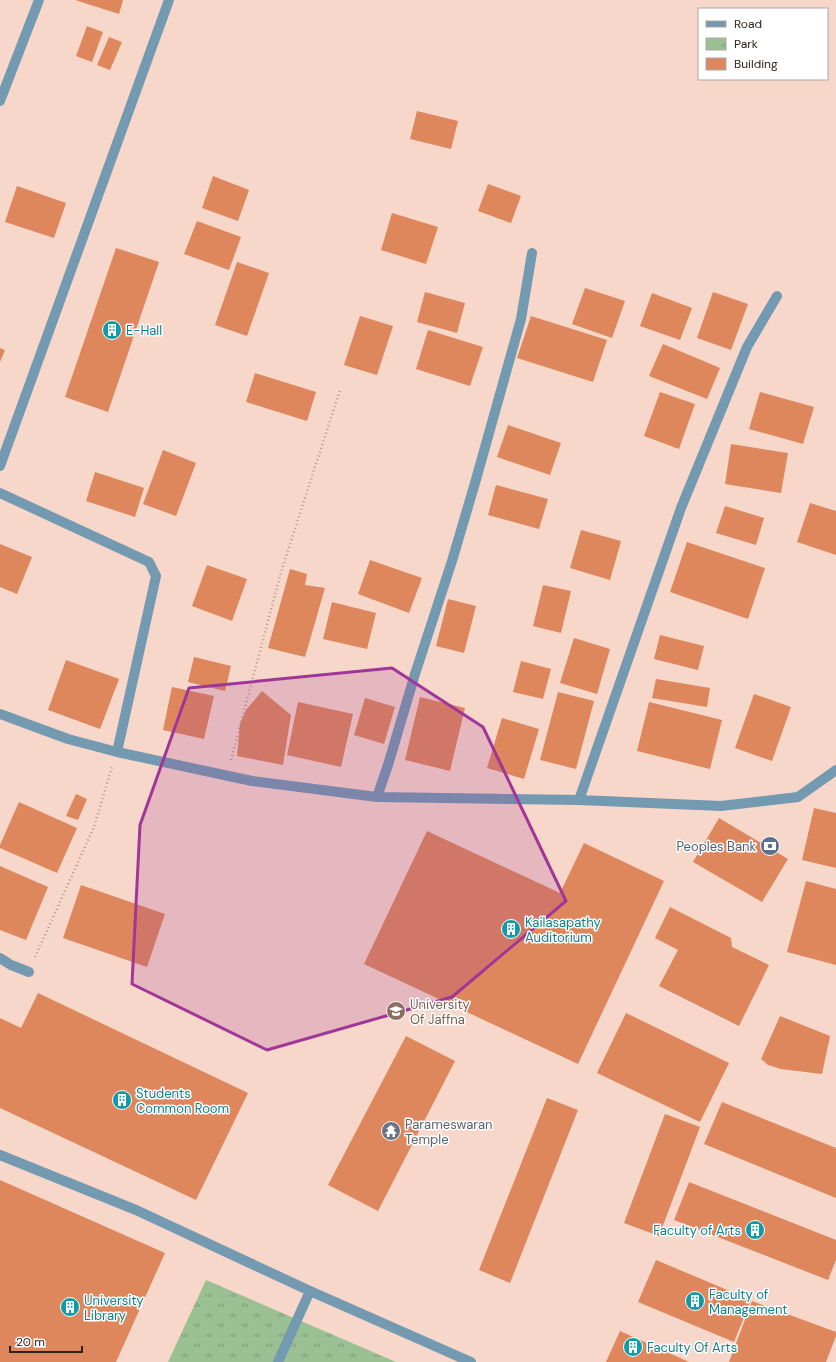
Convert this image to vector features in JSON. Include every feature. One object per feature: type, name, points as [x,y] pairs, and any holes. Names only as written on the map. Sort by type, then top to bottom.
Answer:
[{"type":"street","points":[[0,101],[39,0]]},
{"type":"street","points":[[0,466],[169,0]]},
{"type":"street","points":[[377,797],[475,484],[521,319],[532,253]]},
{"type":"street","points":[[579,800],[682,508],[747,347],[777,296]]},
{"type":"street","points":[[0,493],[149,562],[156,576],[117,752]]},
{"type":"street","points":[[0,714],[68,739],[117,752],[226,776],[252,781],[377,797],[579,800],[721,806],[798,797],[836,770]]},
{"type":"street","points":[[0,958],[29,972]]},
{"type":"street","points":[[0,1155],[136,1210],[310,1291],[471,1362]]},
{"type":"street","points":[[278,1362],[310,1291]]},
{"type":"path","points":[[226,776],[281,572],[340,390]]},
{"type":"path","points":[[29,972],[94,827],[117,752]]},
{"type":"highlighted area","points":[[392,668],[483,727],[566,901],[452,997],[267,1050],[132,984],[140,825],[189,688]]},
{"type":"green space","points":[[206,1280],[396,1362],[168,1362]]},
{"type":"building","points":[[75,0],[123,0],[119,14]]},
{"type":"building","points":[[87,26],[103,32],[92,62],[76,56]]},
{"type":"building","points":[[109,37],[122,42],[110,70],[97,65]]},
{"type":"building","points":[[417,111],[458,121],[451,149],[410,139]]},
{"type":"building","points":[[213,176],[249,190],[238,221],[202,208]]},
{"type":"building","points":[[488,184],[521,196],[511,223],[478,211]]},
{"type":"building","points":[[17,186],[66,203],[54,238],[5,222]]},
{"type":"building","points":[[392,213],[438,227],[426,264],[381,250]]},
{"type":"building","points":[[197,221],[241,237],[229,270],[184,254]]},
{"type":"building","name":"E-Hall","points":[[116,248],[159,262],[108,412],[65,397]]},
{"type":"building","points":[[237,262],[269,273],[247,336],[215,325]]},
{"type":"building","points":[[585,288],[625,301],[612,338],[572,324]]},
{"type":"building","points":[[425,292],[465,303],[457,333],[417,322]]},
{"type":"building","points":[[713,292],[748,304],[731,350],[697,338]]},
{"type":"building","points":[[652,293],[692,308],[680,340],[640,326]]},
{"type":"building","points":[[360,316],[393,326],[377,375],[344,365]]},
{"type":"building","points":[[531,316],[607,340],[593,382],[517,358]]},
{"type":"building","points":[[428,330],[483,347],[470,386],[416,369]]},
{"type":"building","points":[[663,344],[720,368],[707,399],[649,376]]},
{"type":"building","points":[[0,348],[5,350],[0,362]]},
{"type":"building","points":[[255,373],[316,392],[307,421],[246,402]]},
{"type":"building","points":[[660,392],[695,404],[679,449],[644,436]]},
{"type":"building","points":[[760,392],[814,407],[803,444],[749,429]]},
{"type":"building","points":[[508,425],[561,443],[550,475],[497,457]]},
{"type":"building","points":[[731,444],[788,453],[781,493],[725,484]]},
{"type":"building","points":[[163,450],[196,463],[176,516],[143,504]]},
{"type":"building","points":[[95,472],[144,488],[135,517],[86,501]]},
{"type":"building","points":[[496,485],[548,499],[539,529],[488,515]]},
{"type":"building","points":[[810,503],[836,511],[836,555],[797,542]]},
{"type":"building","points":[[725,506],[764,518],[756,545],[716,533]]},
{"type":"building","points":[[581,530],[621,541],[610,580],[570,568]]},
{"type":"building","points":[[687,542],[765,568],[748,619],[670,592]]},
{"type":"building","points":[[0,544],[32,557],[17,594],[0,587]]},
{"type":"building","points":[[370,560],[422,578],[409,613],[358,594]]},
{"type":"building","points":[[207,565],[247,579],[232,621],[192,606]]},
{"type":"building","points":[[290,569],[307,574],[305,585],[325,588],[305,657],[268,648]]},
{"type":"building","points":[[543,585],[571,591],[561,633],[533,626]]},
{"type":"building","points":[[448,599],[476,606],[464,653],[436,646]]},
{"type":"building","points":[[332,602],[376,613],[367,649],[323,639]]},
{"type":"building","points":[[660,635],[704,646],[698,670],[654,659]]},
{"type":"building","points":[[574,638],[610,649],[597,694],[560,683]]},
{"type":"building","points":[[194,657],[231,666],[225,691],[188,682]]},
{"type":"building","points":[[66,660],[119,679],[100,729],[48,710]]},
{"type":"building","points":[[521,661],[551,669],[543,699],[513,692]]},
{"type":"building","points":[[656,679],[710,688],[707,707],[652,698]]},
{"type":"building","points":[[172,687],[214,696],[204,739],[163,730]]},
{"type":"building","points":[[262,691],[291,715],[283,765],[237,756],[240,724],[246,710]]},
{"type":"building","points":[[558,692],[594,701],[576,769],[540,760]]},
{"type":"building","points":[[754,694],[791,707],[772,761],[735,748]]},
{"type":"building","points":[[420,697],[465,708],[450,771],[405,760]]},
{"type":"building","points":[[365,698],[395,707],[384,744],[354,735]]},
{"type":"building","points":[[298,702],[353,714],[341,767],[287,755]]},
{"type":"building","points":[[649,702],[722,720],[710,769],[637,751]]},
{"type":"building","points":[[502,718],[539,729],[524,779],[487,768]]},
{"type":"building","points":[[76,794],[87,799],[78,820],[66,816]]},
{"type":"building","points":[[19,802],[77,828],[57,873],[0,848]]},
{"type":"building","points":[[814,808],[836,813],[836,868],[802,860]]},
{"type":"building","points":[[719,818],[788,859],[762,902],[693,862]]},
{"type":"building","name":"Kailasapathy Auditorium","points":[[427,831],[560,893],[584,843],[664,881],[578,1064],[364,964]]},
{"type":"building","points":[[0,866],[48,887],[26,940],[0,930]]},
{"type":"building","points":[[806,881],[836,889],[836,965],[787,952]]},
{"type":"building","points":[[81,885],[165,914],[147,967],[63,938]]},
{"type":"building","points":[[670,907],[731,938],[732,947],[769,965],[739,1026],[659,986],[678,950],[655,938]]},
{"type":"building","name":"Students Common Room","points":[[38,993],[248,1093],[196,1200],[0,1108],[0,1018],[21,1028]]},
{"type":"building","points":[[626,1013],[729,1063],[700,1122],[597,1073]]},
{"type":"building","points":[[780,1016],[830,1036],[822,1074],[781,1069],[768,1065],[761,1059]]},
{"type":"building","points":[[406,1036],[455,1061],[378,1211],[328,1185]]},
{"type":"building","points":[[547,1098],[578,1110],[510,1283],[479,1270]]},
{"type":"building","points":[[722,1102],[836,1148],[836,1198],[704,1144]]},
{"type":"building","points":[[665,1114],[700,1127],[659,1236],[624,1223]]},
{"type":"building","name":"University Library","points":[[0,1180],[165,1253],[116,1362],[0,1362]]},
{"type":"building","name":"Faculty of Arts","points":[[689,1182],[836,1240],[836,1260],[828,1280],[674,1220]]},
{"type":"building","name":"Faculty of Management","points":[[656,1260],[751,1300],[734,1342],[638,1302]]},
{"type":"building","points":[[752,1301],[836,1332],[836,1336],[826,1362],[729,1362]]},
{"type":"building","name":"Faculty Of Arts","points":[[620,1331],[689,1362],[606,1362]]},
{"type":"place","name":"E-Hall","points":[[112,330]]},
{"type":"place","name":"Peoples Bank","points":[[770,846]]},
{"type":"place","name":"Kailasapathy Auditorium","points":[[511,929]]},
{"type":"place","name":"University Of Jaffna","points":[[396,1011]]},
{"type":"place","name":"Students Common Room","points":[[122,1100]]},
{"type":"place","name":"Parameswaran Temple","points":[[391,1131]]},
{"type":"place","name":"Faculty of Arts","points":[[755,1230]]},
{"type":"place","name":"Faculty of Management","points":[[695,1301]]},
{"type":"place","name":"University Library","points":[[70,1307]]},
{"type":"place","name":"Faculty Of Arts","points":[[633,1347]]}]
